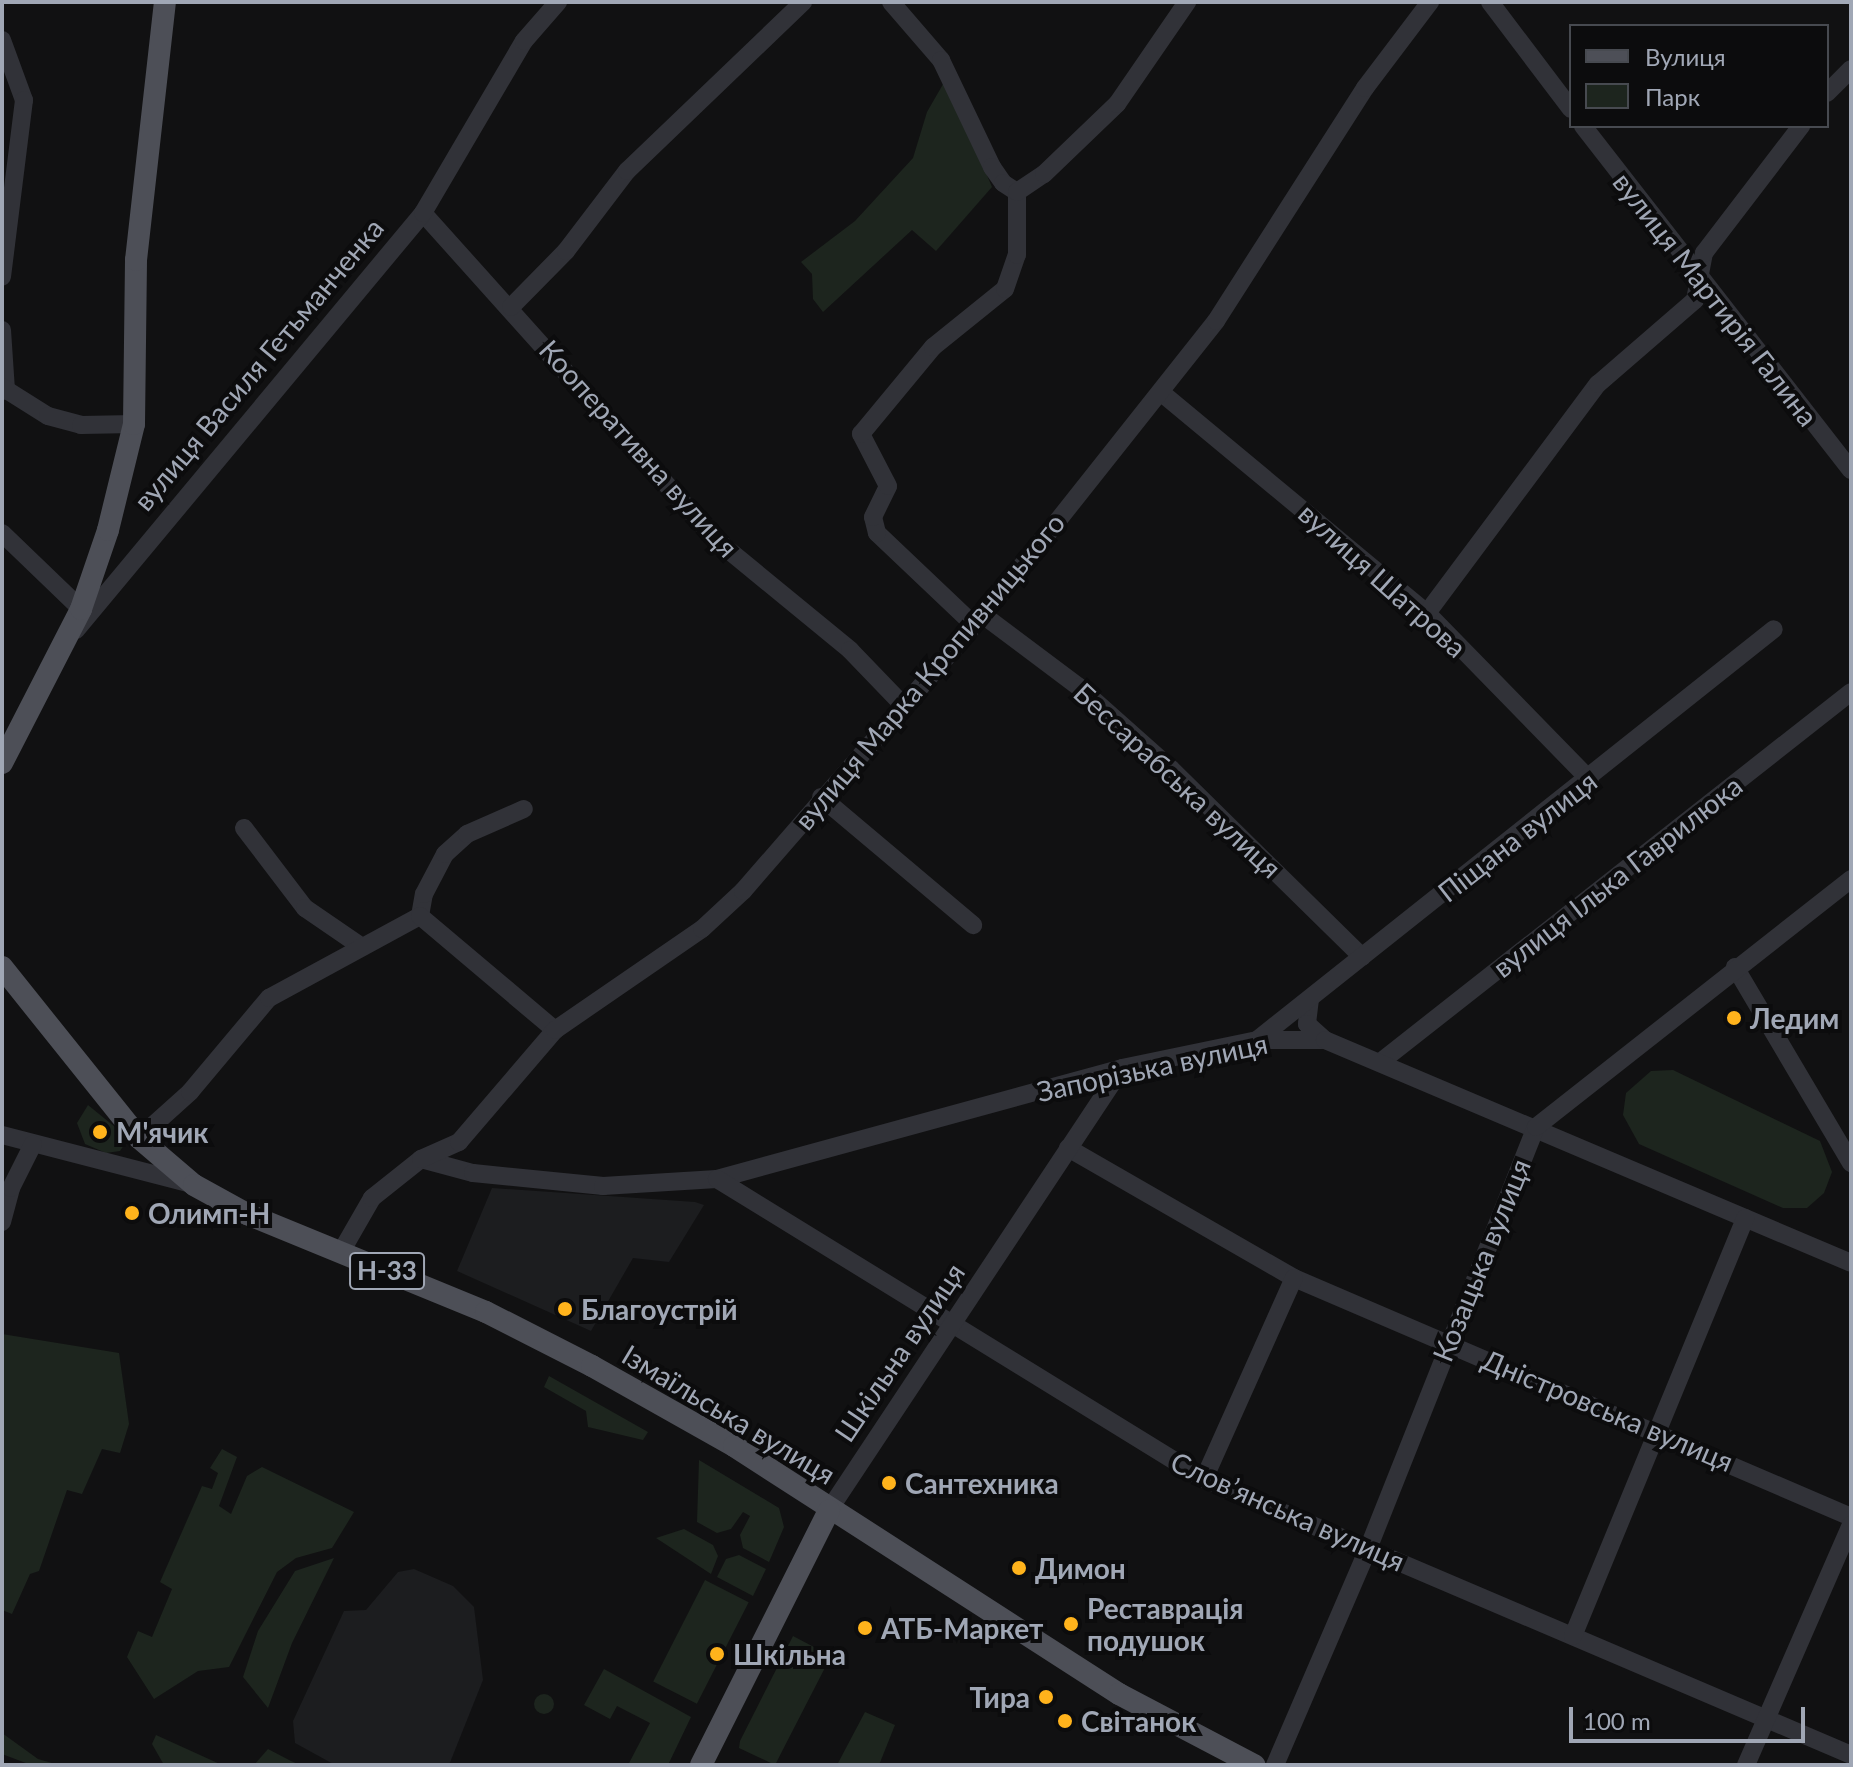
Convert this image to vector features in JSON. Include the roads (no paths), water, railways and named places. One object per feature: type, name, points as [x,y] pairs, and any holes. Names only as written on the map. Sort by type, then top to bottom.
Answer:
[{"type":"main road","points":[[67,641],[108,530],[134,424],[136,260],[165,2]]},
{"type":"main road","name":"вулиця Василя Гетьманченка","points":[[2,763],[67,641]]},
{"type":"main road","name":"Ізмаїльська вулиця","points":[[2,967],[139,1138],[194,1185],[247,1214],[486,1312],[592,1366],[734,1446],[1119,1694],[1254,1765]]},
{"type":"main road","name":"Шкільна вулиця","points":[[701,1765],[829,1510]]},
{"type":"street","name":"вулиця Василя Гетьманченка","points":[[67,641],[423,213],[524,41],[558,2]]},
{"type":"street","points":[[511,307],[566,251],[627,171],[803,2]]},
{"type":"street","points":[[891,2],[941,60],[992,167],[1003,183],[1017,192],[1044,174],[1117,104],[1187,2]]},
{"type":"street","name":"вулиця Марка Кропивницького","points":[[341,1252],[372,1198],[421,1159],[459,1142],[485,1118],[555,1030],[702,929],[743,891],[821,797],[978,620],[1163,394],[1271,240],[1365,88],[1430,2]]},
{"type":"street","points":[[1490,2],[1569,106]]},
{"type":"street","points":[[2,40],[24,100],[2,277]]},
{"type":"street","points":[[1829,91],[1851,69]]},
{"type":"street","name":"вулиця Мартирія Галина","points":[[1584,128],[1696,277],[1851,470]]},
{"type":"street","points":[[1427,613],[1598,384],[1695,300],[1696,277],[1704,253],[1799,128]]},
{"type":"street","name":"Бессарабська вулиця","points":[[1017,192],[1017,255],[1005,289],[933,347],[861,434],[888,486],[873,517],[877,533],[978,620],[1079,687],[1171,769],[1362,957]]},
{"type":"street","name":"Кооперативна вулиця","points":[[423,213],[511,307],[715,539],[850,650],[902,704]]},
{"type":"street","points":[[2,330],[4,389],[48,416],[81,425],[134,424]]},
{"type":"street","name":"вулиця Шатрова","points":[[1163,394],[1427,613],[1590,780]]},
{"type":"street","points":[[2,533],[81,609]]},
{"type":"street","name":"Піщана вулиця","points":[[1257,1040],[1590,780],[1774,629]]},
{"type":"street","name":"вулиця Ілька Гаврилюка","points":[[1383,1060],[1851,692]]},
{"type":"street","points":[[821,797],[973,925]]},
{"type":"street","points":[[420,916],[424,894],[445,854],[467,834],[524,809]]},
{"type":"street","points":[[244,828],[270,869],[305,908],[362,947]]},
{"type":"street","name":"Козацька вулиця","points":[[1275,1765],[1368,1549],[1448,1341],[1536,1127],[1735,967],[1851,879]]},
{"type":"street","points":[[420,916],[555,1030]]},
{"type":"street","points":[[139,1138],[190,1092],[269,998],[420,916]]},
{"type":"street","points":[[1735,967],[1851,1163]]},
{"type":"street","points":[[1310,999],[1307,1024],[1325,1040]]},
{"type":"street","name":"Запорізька вулиця","points":[[421,1159],[473,1173],[603,1186],[717,1179],[1122,1068],[1257,1040],[1325,1040],[1383,1060],[1851,1263]]},
{"type":"street","name":"Шкільна вулиця","points":[[829,1510],[957,1323],[1122,1068]]},
{"type":"street","points":[[2,1135],[194,1185]]},
{"type":"street","points":[[2,1222],[11,1188],[33,1144]]},
{"type":"street","name":"Дністровська вулиця","points":[[1068,1148],[1294,1278],[1660,1431],[1851,1517]]},
{"type":"street","name":"Словʼянська вулиця","points":[[717,1179],[957,1323],[1204,1479],[1851,1755]]},
{"type":"street","points":[[1573,1636],[1660,1431],[1745,1218]]},
{"type":"street","points":[[1204,1479],[1294,1278]]},
{"type":"street","points":[[1746,1765],[1763,1720],[1851,1525]]},
{"type":"place","name":"Ледим","points":[[1734,1018]]},
{"type":"place","name":"М'ячик","points":[[100,1132]]},
{"type":"place","name":"Олимп-Н","points":[[132,1213]]},
{"type":"place","name":"Благоустрій","points":[[565,1309]]},
{"type":"place","name":"Сантехника","points":[[889,1483]]},
{"type":"place","name":"Димон","points":[[1019,1568]]},
{"type":"place","name":"Реставрація подушок","points":[[1071,1624]]},
{"type":"place","name":"АТБ-Маркет","points":[[865,1628]]},
{"type":"place","name":"Шкільна","points":[[717,1654]]},
{"type":"place","name":"Тира","points":[[1046,1697]]},
{"type":"place","name":"Світанок","points":[[1065,1721]]}]
